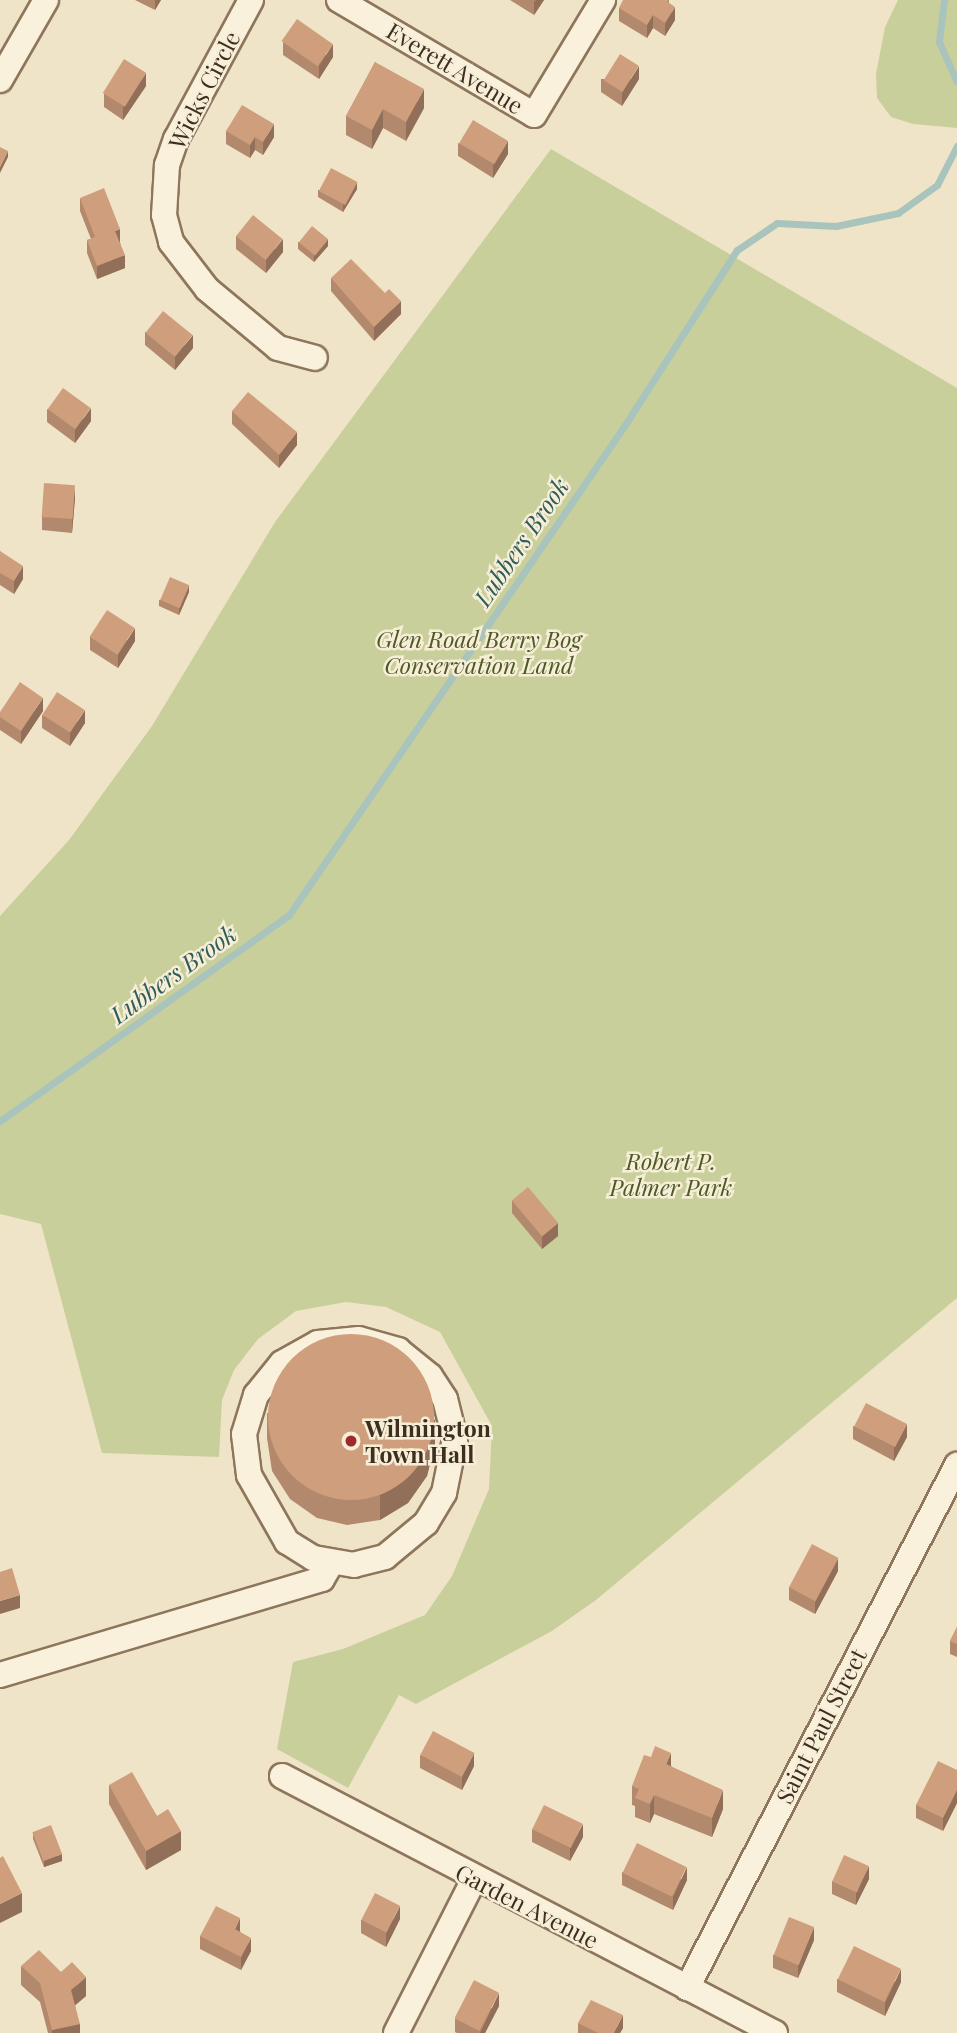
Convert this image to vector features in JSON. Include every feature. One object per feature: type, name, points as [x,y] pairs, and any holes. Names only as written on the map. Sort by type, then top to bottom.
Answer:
[{"type":"street","points":[[2,71],[46,0]]},
{"type":"street","name":"Wicks Circle","points":[[251,0],[176,139],[167,165],[164,215],[171,242],[206,289],[278,348],[315,358]]},
{"type":"street","name":"Everett Avenue","points":[[339,0],[534,115],[603,0]]},
{"type":"street","points":[[359,1339],[398,1350],[430,1376],[450,1412],[454,1452],[444,1493],[418,1533],[371,1562],[332,1562],[299,1552],[276,1528],[249,1475],[244,1434],[256,1395],[282,1363],[317,1343],[359,1339]]},
{"type":"street","name":"Saint Paul Street","points":[[687,1988],[957,1465]]},
{"type":"street","points":[[0,1675],[322,1579],[332,1562]]},
{"type":"street","name":"Garden Avenue","points":[[282,1776],[474,1879],[775,2033]]},
{"type":"street","points":[[396,2033],[474,1879]]},
{"type":"green space","points":[[898,0],[957,0],[957,128],[913,124],[891,117],[877,98],[876,74],[885,27]]},
{"type":"green space","points":[[551,149],[957,388],[957,1298],[596,1600],[552,1631],[416,1704],[399,1695],[348,1788],[277,1749],[293,1662],[343,1649],[425,1615],[452,1576],[489,1489],[492,1426],[440,1332],[386,1307],[346,1302],[296,1311],[258,1339],[234,1370],[222,1400],[219,1457],[102,1453],[41,1224],[0,1214],[0,916],[69,840],[152,726],[275,522]]},
{"type":"building","points":[[623,0],[665,0],[675,7],[665,23],[653,15],[647,25],[619,8]]},
{"type":"building","points":[[297,19],[333,44],[318,66],[282,41]]},
{"type":"building","points":[[620,54],[639,66],[622,92],[604,80]]},
{"type":"building","points":[[124,59],[146,73],[125,107],[103,93]]},
{"type":"building","points":[[375,62],[424,89],[406,122],[383,109],[372,130],[346,116]]},
{"type":"building","points":[[242,105],[274,124],[263,142],[255,137],[250,145],[226,131]]},
{"type":"building","points":[[473,120],[508,141],[494,164],[459,143]]},
{"type":"building","points":[[0,147],[8,151],[0,167]]},
{"type":"building","points":[[331,168],[357,182],[345,205],[319,191]]},
{"type":"building","points":[[104,188],[120,229],[115,231],[125,255],[97,266],[87,240],[95,237],[80,198]]},
{"type":"building","points":[[253,215],[283,239],[266,260],[236,236]]},
{"type":"building","points":[[312,226],[328,239],[315,256],[299,242]]},
{"type":"building","points":[[351,259],[385,293],[389,289],[401,301],[374,327],[331,278]]},
{"type":"building","points":[[163,311],[193,335],[175,357],[145,333]]},
{"type":"building","points":[[63,388],[91,408],[75,429],[48,409]]},
{"type":"building","points":[[248,392],[297,432],[279,455],[232,411]]},
{"type":"building","points":[[44,483],[75,485],[73,519],[42,517]]},
{"type":"building","points":[[0,551],[23,566],[14,581],[0,573]]},
{"type":"building","points":[[170,577],[189,585],[180,608],[160,600]]},
{"type":"building","points":[[107,610],[135,628],[117,655],[90,637]]},
{"type":"building","points":[[20,682],[43,698],[21,731],[0,717],[0,712]]},
{"type":"building","points":[[57,692],[85,710],[70,733],[42,715]]},
{"type":"building","points":[[528,1187],[558,1223],[542,1237],[512,1200]]},
{"type":"building","name":"Wilmington Town Hall","points":[[351,1334],[383,1341],[397,1348],[409,1359],[420,1371],[427,1385],[434,1417],[427,1449],[420,1463],[409,1475],[397,1486],[383,1493],[351,1500],[319,1493],[305,1486],[293,1475],[282,1463],[275,1449],[268,1417],[275,1385],[282,1371],[293,1359],[305,1348],[319,1341]]},
{"type":"building","points":[[866,1403],[907,1424],[895,1447],[854,1426]]},
{"type":"building","points":[[812,1544],[838,1558],[815,1601],[789,1587]]},
{"type":"building","points":[[12,1568],[20,1595],[0,1601],[0,1572]]},
{"type":"building","points":[[957,1627],[957,1644],[950,1641]]},
{"type":"building","points":[[433,1731],[474,1753],[462,1777],[420,1755]]},
{"type":"building","points":[[655,1746],[671,1753],[666,1764],[723,1790],[712,1818],[654,1795],[650,1804],[635,1798],[639,1789],[632,1786],[644,1755],[651,1757]]},
{"type":"building","points":[[938,1761],[957,1770],[957,1790],[943,1818],[916,1805]]},
{"type":"building","points":[[132,1772],[157,1816],[168,1809],[181,1831],[146,1851],[109,1785]]},
{"type":"building","points":[[544,1805],[583,1824],[571,1848],[532,1829]]},
{"type":"building","points":[[51,1825],[62,1854],[43,1861],[32,1832]]},
{"type":"building","points":[[637,1843],[686,1867],[672,1897],[623,1873]]},
{"type":"building","points":[[844,1855],[869,1866],[857,1892],[832,1881]]},
{"type":"building","points":[[3,1856],[22,1893],[0,1904],[0,1858]]},
{"type":"building","points":[[375,1893],[400,1906],[386,1932],[361,1920]]},
{"type":"building","points":[[216,1906],[240,1918],[235,1929],[251,1938],[241,1957],[200,1936]]},
{"type":"building","points":[[789,1917],[814,1927],[799,1965],[774,1955]]},
{"type":"building","points":[[854,1946],[901,1969],[885,2002],[838,1979]]},
{"type":"building","points":[[39,1950],[61,1972],[72,1962],[86,1977],[71,1990],[80,2024],[52,2030],[40,1983],[21,1966]]},
{"type":"building","points":[[474,1980],[499,1993],[479,2031],[454,2018]]},
{"type":"building","points":[[591,2000],[623,2015],[614,2033],[598,2033],[578,2023]]},
{"type":"waterway","name":"Lubbers Brook","points":[[944,0],[939,42],[957,82]]},
{"type":"waterway","name":"Lubbers Brook","points":[[0,1121],[289,915],[623,428],[737,250],[777,223],[836,226],[898,213],[937,185],[957,146]]},
{"type":"place","name":"Wilmington Town Hall","points":[[351,1441]]},
{"type":"park label","name":"Glen Road Berry Bog Conservation Land","points":[[479,652]]},
{"type":"park label","name":"Robert P. Palmer Park","points":[[671,1174]]}]
